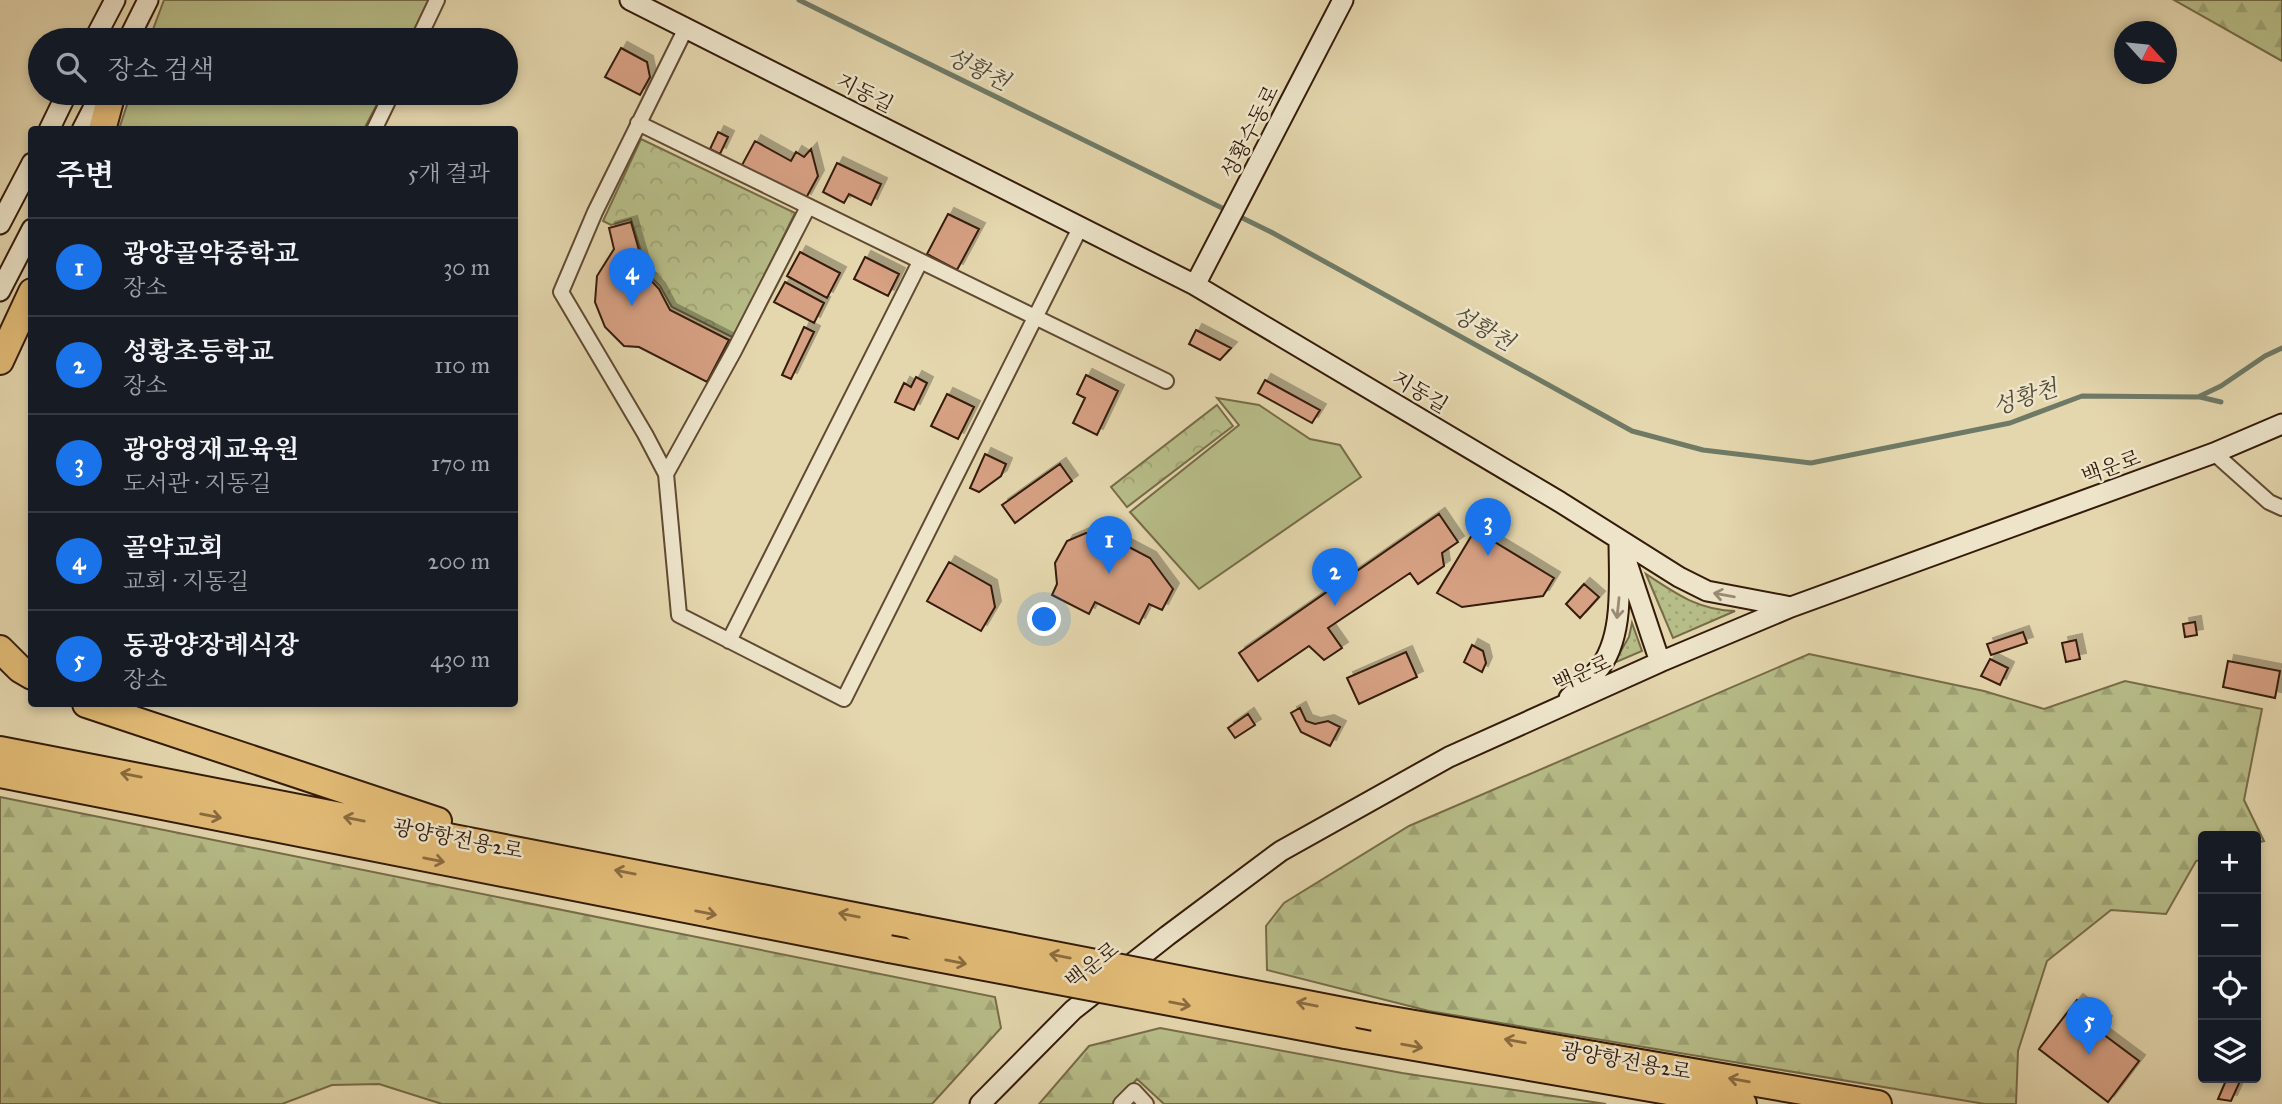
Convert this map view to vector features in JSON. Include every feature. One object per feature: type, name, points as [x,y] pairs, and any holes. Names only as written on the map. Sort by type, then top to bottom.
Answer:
[{"type":"highway","points":[[103,126],[108,105]]},
{"type":"highway","points":[[0,361],[28,301]]},
{"type":"highway","points":[[0,649],[28,674]]},
{"type":"highway","points":[[95,707],[543,856]]},
{"type":"highway","name":"광양항전용2로","points":[[0,750],[1374,1017],[1878,1104]]},
{"type":"highway","name":"광양항전용2로","points":[[0,774],[889,949],[1345,1035],[1743,1104]]},
{"type":"street","points":[[100,28],[115,0]]},
{"type":"street","points":[[134,28],[148,0]]},
{"type":"street","points":[[424,28],[438,0]]},
{"type":"street","name":"지동길","points":[[630,0],[1195,285],[1707,592],[1791,607]]},
{"type":"street","name":"성황수동로","points":[[1195,285],[1343,0]]},
{"type":"street","points":[[686,28],[595,212],[561,292],[666,474],[679,615],[844,699],[1081,226]]},
{"type":"street","points":[[50,126],[61,105]]},
{"type":"street","points":[[84,126],[95,105]]},
{"type":"street","points":[[376,126],[386,105]]},
{"type":"street","points":[[638,123],[1166,382]]},
{"type":"street","points":[[0,224],[28,171]]},
{"type":"street","points":[[666,474],[734,351],[808,207]]},
{"type":"street","points":[[0,291],[28,237]]},
{"type":"street","points":[[729,641],[920,262]]},
{"type":"street","name":"백운로","points":[[980,1104],[1073,1010],[1167,936],[1282,852],[1449,757],[1660,662],[1791,607],[2214,453],[2280,426]]},
{"type":"street","points":[[2214,453],[2269,502],[2282,508]]},
{"type":"street","points":[[1619,540],[1660,662]]},
{"type":"street","points":[[1559,708],[1599,670],[1614,637],[1619,604],[1619,540]]},
{"type":"street","points":[[1121,1104],[1134,1091],[1146,1104]]},
{"type":"green space","points":[[164,0],[429,0],[415,28],[154,28]]},
{"type":"green space","points":[[2174,0],[2282,0],[2282,61]]},
{"type":"green space","points":[[127,105],[377,105],[366,126],[120,126]]},
{"type":"green space","points":[[641,139],[795,213],[734,338],[672,307],[660,286],[648,274],[631,219],[611,225],[603,221]]},
{"type":"green space","points":[[1217,398],[1259,405],[1310,439],[1340,445],[1361,477],[1199,589],[1130,512],[1239,425]]},
{"type":"green space","points":[[1217,405],[1233,426],[1127,507],[1111,487]]},
{"type":"green space","points":[[1646,574],[1699,604],[1735,611],[1673,638]]},
{"type":"green space","points":[[1632,623],[1642,651],[1614,663],[1629,637]]},
{"type":"green space","points":[[1809,654],[1984,691],[2044,709],[2125,681],[2262,709],[2244,800],[2259,831],[2198,831],[2198,860],[2166,914],[2111,910],[2047,961],[2018,1051],[2016,1104],[1985,1104],[1429,1011],[1267,970],[1266,926],[1284,903],[1409,826]]},
{"type":"green space","points":[[0,797],[995,997],[1001,1028],[932,1104],[442,1104],[379,1084],[332,1085],[282,1104],[0,1104]]},
{"type":"green space","points":[[1160,1028],[1402,1073],[1606,1104],[1164,1104],[1137,1079],[1115,1104],[1039,1104],[1089,1046]]},
{"type":"building","points":[[621,48],[647,62],[650,77],[640,95],[605,77]]},
{"type":"building","points":[[718,132],[728,137],[720,154],[710,149]]},
{"type":"building","points":[[755,141],[791,161],[796,152],[804,157],[811,149],[818,176],[805,200],[742,165]]},
{"type":"building","points":[[837,163],[881,184],[871,205],[849,194],[844,203],[823,192]]},
{"type":"building","points":[[948,214],[979,229],[957,270],[927,254]]},
{"type":"building","points":[[631,222],[646,275],[659,289],[670,310],[729,340],[707,382],[639,347],[624,346],[605,327],[595,302],[597,276],[614,249],[609,228]]},
{"type":"building","points":[[800,252],[840,273],[827,298],[787,276]]},
{"type":"building","points":[[865,257],[899,274],[888,296],[854,279]]},
{"type":"building","points":[[785,282],[824,303],[814,323],[774,302]]},
{"type":"building","points":[[804,327],[814,332],[791,379],[782,375]]},
{"type":"building","points":[[1196,330],[1231,348],[1220,360],[1189,344]]},
{"type":"building","points":[[1086,375],[1118,391],[1097,435],[1073,423],[1085,398],[1077,394]]},
{"type":"building","points":[[916,377],[927,383],[914,410],[895,402],[904,383],[911,387]]},
{"type":"building","points":[[1265,380],[1320,410],[1312,423],[1258,393]]},
{"type":"building","points":[[947,394],[974,407],[958,439],[931,426]]},
{"type":"building","points":[[985,454],[1006,464],[1001,476],[979,492],[970,488]]},
{"type":"building","points":[[1060,464],[1072,481],[1015,523],[1002,505]]},
{"type":"building","points":[[1439,514],[1458,542],[1442,553],[1444,566],[1418,584],[1410,573],[1328,628],[1342,648],[1324,660],[1309,646],[1258,681],[1239,653]]},
{"type":"building","points":[[1475,530],[1554,578],[1543,596],[1462,607],[1437,593]]},
{"type":"building","points":[[1086,533],[1108,536],[1150,558],[1173,589],[1162,610],[1149,604],[1139,624],[1095,602],[1089,614],[1052,595],[1057,584],[1055,563],[1067,541]]},
{"type":"building","points":[[949,562],[991,586],[995,607],[981,631],[927,601]]},
{"type":"building","points":[[1584,584],[1599,597],[1580,618],[1566,604]]},
{"type":"building","points":[[2195,622],[2197,635],[2185,637],[2183,624]]},
{"type":"building","points":[[2023,632],[2027,643],[1991,655],[1987,644]]},
{"type":"building","points":[[2076,640],[2080,659],[2066,662],[2062,643]]},
{"type":"building","points":[[1472,645],[1483,651],[1486,663],[1482,672],[1464,662]]},
{"type":"building","points":[[1406,652],[1417,677],[1359,704],[1347,678]]},
{"type":"building","points":[[1990,659],[2008,668],[2000,685],[1981,676]]},
{"type":"building","points":[[2228,661],[2280,671],[2275,698],[2223,687]]},
{"type":"building","points":[[1300,708],[1306,721],[1315,724],[1328,721],[1340,727],[1330,746],[1301,732],[1291,713]]},
{"type":"building","points":[[1248,714],[1255,725],[1235,738],[1228,728]]},
{"type":"building","points":[[2077,1000],[2106,1022],[2099,1031],[2139,1061],[2108,1102],[2039,1049]]},
{"type":"building","points":[[2225,1083],[2239,1083],[2231,1101],[2218,1099]]},
{"type":"waterway","name":"성황천","points":[[799,0],[1271,232],[1632,431],[1703,450],[1811,463],[2010,423],[2082,396],[2198,397],[2282,348]]},
{"type":"waterway","name":"성황천","points":[[2200,397],[2221,402]]},
{"type":"place","name":"골약교회","points":[[632,306]]},
{"type":"place","name":"광양영재교육원","points":[[1488,556]]},
{"type":"place","name":"광양골약중학교","points":[[1109,574]]},
{"type":"place","name":"성황초등학교","points":[[1335,606]]},
{"type":"place","name":"동광양장례식장","points":[[2089,1055]]}]
